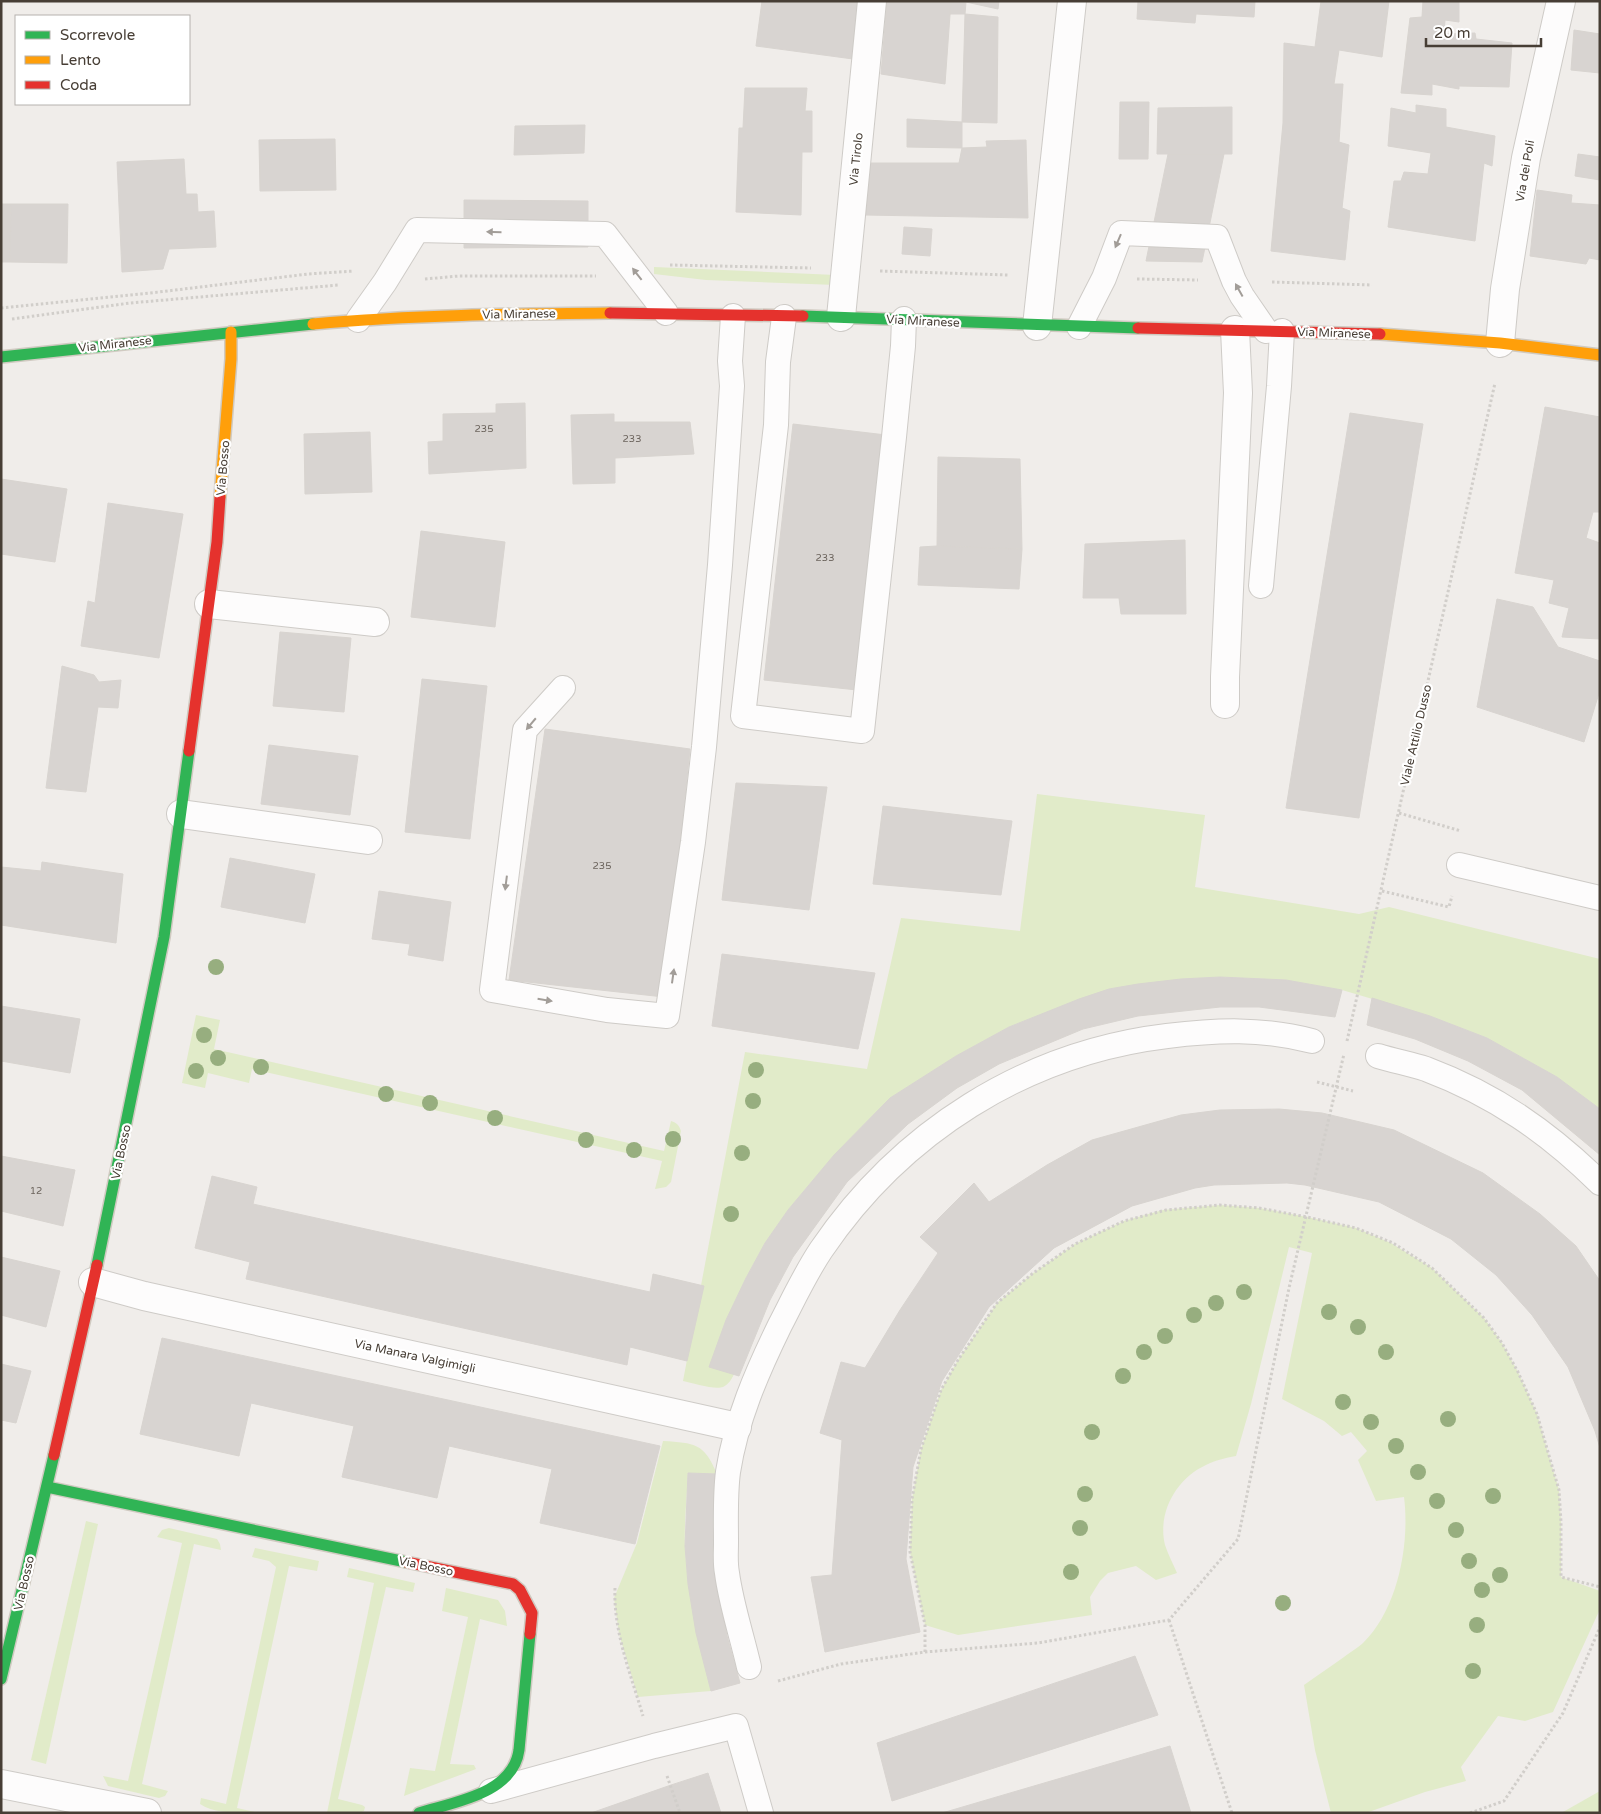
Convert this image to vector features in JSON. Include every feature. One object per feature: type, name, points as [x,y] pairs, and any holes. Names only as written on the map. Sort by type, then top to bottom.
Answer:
[{"type":"street","name":"Via Tirolo","points":[[841,317],[872,1]]},
{"type":"street","points":[[1038,326],[1072,1]]},
{"type":"street","name":"Via dei Poli","points":[[1500,342],[1505,289],[1526,158],[1561,1]]},
{"type":"street","name":"Via Miranese","points":[[1,357],[358,320],[497,314],[666,313],[904,319],[1038,326],[1394,335],[1500,342],[1600,355]]},
{"type":"street","points":[[1226,704],[1225,677],[1238,393],[1235,330]]},
{"type":"street","name":"Via Bosso","points":[[1,1679],[80,1346],[164,937],[217,542],[231,359],[231,332]]},
{"type":"street","points":[[209,604],[375,622]]},
{"type":"street","points":[[181,814],[368,840]]},
{"type":"street","name":"Via Manara Valgimigli","points":[[93,1282],[144,1296],[737,1427]]},
{"type":"street","name":"Via Bosso","points":[[47,1487],[513,1584],[524,1596],[532,1613],[516,1766],[508,1776],[479,1794],[419,1813]]},
{"type":"street","points":[[1,1784],[147,1813]]},
{"type":"lane","points":[[358,320],[418,230],[605,234],[666,313]]},
{"type":"lane","points":[[1079,327],[1104,278],[1121,233],[1217,237],[1234,281],[1242,296],[1274,331],[1279,386],[1261,586]]},
{"type":"lane","points":[[563,688],[526,730],[492,990],[607,1010],[667,1016],[693,842],[709,694],[731,396],[730,360],[733,316]]},
{"type":"lane","points":[[784,317],[778,362],[776,425],[743,716],[862,730],[895,428],[904,319]]},
{"type":"lane","points":[[1459,866],[1600,898]]},
{"type":"lane","points":[[749,1666],[727,1572],[728,1474],[737,1427],[766,1355],[801,1285],[821,1250],[872,1185],[936,1129],[979,1099],[1015,1079],[1052,1064],[1106,1047],[1152,1038],[1229,1030],[1282,1034],[1312,1042]]},
{"type":"lane","points":[[1378,1056],[1425,1069],[1493,1100],[1536,1127],[1573,1156],[1600,1183]]},
{"type":"lane","points":[[479,1794],[654,1746],[736,1726],[761,1813]]},
{"type":"path","points":[[628,264],[1043,276]]},
{"type":"path","points":[[1,308],[308,274],[394,268]]},
{"type":"path","points":[[459,276],[601,276]]},
{"type":"path","points":[[1104,278],[1372,285]]},
{"type":"path","points":[[11,319],[130,303],[315,287]]},
{"type":"path","name":"Viale Attilio Dusso","points":[[1169,1620],[1238,1539],[1289,1288],[1382,891],[1495,383]]},
{"type":"path","points":[[1317,1082],[1353,1091]]},
{"type":"path","points":[[925,1652],[925,1625],[910,1552],[912,1499],[921,1449],[941,1390],[958,1360],[997,1303],[1032,1274],[1075,1244],[1124,1221],[1166,1210],[1220,1205],[1259,1208],[1307,1217],[1356,1228],[1393,1243],[1432,1268],[1484,1318],[1502,1343],[1518,1372],[1537,1414],[1558,1490],[1561,1522],[1561,1577],[1600,1587]]},
{"type":"path","points":[[614,1588],[619,1634],[645,1722]]},
{"type":"path","points":[[768,1683],[841,1664],[925,1652],[1038,1643],[1169,1620],[1232,1813]]},
{"type":"path","points":[[1470,1813],[1504,1802],[1564,1713],[1600,1627]]},
{"type":"path","points":[[671,1785],[680,1813]]},
{"type":"green space","points":[[654,267],[836,275],[836,285],[706,280],[654,274]]},
{"type":"green space","points":[[1037,794],[1205,815],[1195,887],[1359,914],[1389,907],[1600,959],[1600,1109],[1557,1077],[1487,1038],[1430,1016],[1342,990],[1286,980],[1220,977],[1181,979],[1109,989],[1009,1027],[956,1056],[890,1098],[834,1155],[788,1210],[765,1243],[726,1320],[710,1366],[734,1374],[730,1382],[719,1388],[683,1381],[745,1052],[867,1069],[901,918],[1020,931]]},
{"type":"green space","points":[[196,1015],[220,1020],[214,1049],[664,1151],[671,1121],[678,1124],[681,1131],[671,1182],[666,1187],[655,1189],[662,1161],[252,1069],[249,1083],[208,1073],[205,1088],[182,1083]]},
{"type":"green space","points":[[1220,1205],[1259,1208],[1356,1228],[1391,1243],[1432,1268],[1484,1318],[1502,1343],[1518,1372],[1537,1414],[1559,1490],[1561,1577],[1600,1591],[1600,1609],[1553,1712],[1525,1721],[1498,1716],[1461,1767],[1466,1781],[1425,1792],[1366,1813],[1331,1813],[1315,1750],[1304,1685],[1361,1645],[1375,1629],[1393,1594],[1399,1575],[1405,1535],[1405,1515],[1404,1497],[1376,1501],[1358,1460],[1367,1451],[1351,1432],[1342,1436],[1324,1421],[1282,1399],[1312,1253],[1289,1247],[1251,1404],[1236,1456],[1224,1458],[1206,1465],[1186,1478],[1178,1487],[1167,1509],[1163,1533],[1165,1545],[1177,1573],[1156,1580],[1136,1566],[1108,1573],[1100,1581],[1090,1597],[1092,1615],[958,1635],[925,1625],[910,1552],[912,1499],[921,1449],[941,1390],[958,1360],[997,1303],[1032,1274],[1075,1244],[1124,1221],[1163,1210]]},
{"type":"green space","points":[[663,1441],[691,1444],[703,1450],[717,1474],[688,1473],[685,1528],[686,1565],[691,1601],[711,1691],[638,1697],[619,1634],[614,1598],[637,1543]]},
{"type":"green space","points":[[86,1521],[98,1524],[46,1764],[31,1760]]},
{"type":"green space","points":[[169,1528],[217,1539],[221,1550],[194,1544],[142,1784],[168,1791],[165,1796],[159,1798],[108,1786],[103,1776],[128,1781],[182,1543],[157,1537],[162,1530]]},
{"type":"green space","points":[[255,1548],[319,1561],[317,1571],[289,1566],[237,1808],[260,1813],[228,1812],[213,1810],[200,1804],[201,1798],[226,1804],[276,1567],[269,1561],[252,1557]]},
{"type":"green space","points":[[349,1568],[415,1583],[413,1592],[386,1587],[338,1799],[362,1805],[365,1807],[364,1811],[359,1813],[327,1813],[374,1583],[347,1577]]},
{"type":"green space","points":[[446,1588],[498,1600],[505,1611],[507,1626],[480,1619],[450,1764],[474,1765],[476,1769],[404,1796],[410,1768],[435,1771],[468,1617],[442,1611]]},
{"type":"green space","points":[[1600,1791],[1600,1813],[1563,1813],[1563,1812]]},
{"type":"building","points":[[762,1],[859,1],[853,59],[756,46]]},
{"type":"building","points":[[887,1],[951,1],[945,84],[881,74]]},
{"type":"building","points":[[951,1],[999,1],[998,9],[966,2],[965,14],[950,14]]},
{"type":"building","points":[[1138,1],[1255,1],[1254,17],[1196,14],[1195,23],[1137,19]]},
{"type":"building","points":[[1321,1],[1389,1],[1382,57],[1339,50],[1334,84],[1343,84],[1339,142],[1349,145],[1342,208],[1350,211],[1345,260],[1271,251],[1283,123],[1284,43],[1315,47]]},
{"type":"building","points":[[1423,1],[1459,1],[1459,22],[1445,20],[1444,34],[1475,33],[1476,39],[1512,43],[1509,87],[1459,86],[1459,89],[1432,84],[1432,95],[1401,93],[1410,18],[1422,17]]},
{"type":"building","points":[[965,14],[998,17],[997,123],[962,122]]},
{"type":"building","points":[[1574,30],[1600,34],[1600,73],[1571,70]]},
{"type":"building","points":[[745,88],[807,88],[805,111],[812,111],[812,152],[802,152],[801,215],[736,212],[739,128],[743,128]]},
{"type":"building","points":[[1120,102],[1149,102],[1148,159],[1119,159]]},
{"type":"building","points":[[1416,105],[1446,109],[1446,127],[1495,136],[1492,166],[1484,163],[1475,241],[1388,227],[1394,181],[1401,181],[1404,172],[1428,174],[1431,153],[1388,146],[1391,108],[1416,113]]},
{"type":"building","points":[[1232,107],[1232,154],[1157,154],[1158,108]]},
{"type":"building","points":[[907,119],[962,122],[962,148],[907,147]]},
{"type":"building","points":[[585,125],[584,153],[514,155],[515,126]]},
{"type":"building","points":[[335,139],[336,190],[260,191],[259,140]]},
{"type":"building","points":[[1026,140],[1028,218],[865,215],[865,163],[959,163],[962,148],[987,147],[986,141]]},
{"type":"building","points":[[1168,154],[1224,154],[1202,262],[1146,261]]},
{"type":"building","points":[[1578,154],[1600,157],[1600,180],[1575,176]]},
{"type":"building","points":[[184,159],[186,194],[197,194],[198,212],[214,211],[216,247],[169,249],[163,269],[122,272],[117,162]]},
{"type":"building","points":[[1537,190],[1572,195],[1571,203],[1600,205],[1600,260],[1589,258],[1586,264],[1530,256]]},
{"type":"building","points":[[464,200],[588,201],[588,247],[464,248]]},
{"type":"building","points":[[1,204],[11,204],[10,262],[1,262]]},
{"type":"building","points":[[11,204],[68,204],[67,263],[10,262]]},
{"type":"building","points":[[904,227],[932,229],[930,256],[902,254]]},
{"type":"building","points":[[525,403],[526,468],[429,474],[428,442],[443,441],[443,414],[496,413],[496,404]]},
{"type":"building","points":[[1545,407],[1600,417],[1600,512],[1593,512],[1586,538],[1600,543],[1600,639],[1562,637],[1569,608],[1549,603],[1554,580],[1515,573]]},
{"type":"building","points":[[1350,413],[1423,424],[1359,818],[1286,808]]},
{"type":"building","points":[[614,414],[614,422],[690,422],[694,454],[615,458],[615,483],[573,484],[571,415]]},
{"type":"building","points":[[793,424],[886,435],[857,690],[764,680]]},
{"type":"building","points":[[370,432],[372,492],[305,494],[304,434]]},
{"type":"building","points":[[938,457],[1020,459],[1022,549],[937,546]]},
{"type":"building","points":[[1,479],[67,489],[55,562],[1,554]]},
{"type":"building","points":[[108,503],[183,514],[159,658],[81,646],[88,601],[95,603]]},
{"type":"building","points":[[421,531],[505,542],[495,627],[411,617]]},
{"type":"building","points":[[1185,540],[1186,614],[1121,614],[1119,598],[1083,598],[1085,544]]},
{"type":"building","points":[[920,547],[1022,549],[1019,589],[918,585]]},
{"type":"building","points":[[1497,599],[1533,607],[1558,647],[1600,661],[1600,690],[1584,742],[1477,707]]},
{"type":"building","points":[[280,632],[351,638],[344,712],[273,706]]},
{"type":"building","points":[[62,666],[94,675],[99,682],[121,680],[118,708],[98,707],[86,792],[46,788]]},
{"type":"building","points":[[422,679],[487,686],[470,839],[405,832]]},
{"type":"building","points":[[545,729],[690,749],[664,997],[509,980]]},
{"type":"building","points":[[269,745],[358,756],[350,815],[261,804]]},
{"type":"building","points":[[736,783],[827,787],[809,910],[722,900]]},
{"type":"building","points":[[883,806],[1012,821],[1001,895],[873,884]]},
{"type":"building","points":[[230,858],[315,874],[305,923],[221,907]]},
{"type":"building","points":[[42,862],[123,874],[116,943],[1,925],[1,867],[41,871]]},
{"type":"building","points":[[379,891],[451,902],[443,961],[408,955],[410,944],[372,939]]},
{"type":"building","points":[[722,954],[875,973],[858,1049],[712,1026]]},
{"type":"building","points":[[1220,977],[1286,980],[1342,990],[1335,1017],[1259,1007],[1220,1007],[1138,1016],[1083,1029],[999,1064],[957,1088],[908,1124],[847,1182],[793,1257],[770,1300],[739,1376],[709,1367],[726,1320],[765,1243],[788,1210],[834,1155],[890,1098],[956,1056],[1009,1027],[1079,999],[1109,989],[1138,984]]},
{"type":"building","points":[[1372,998],[1430,1016],[1487,1038],[1557,1077],[1600,1109],[1600,1155],[1522,1090],[1468,1061],[1415,1039],[1367,1025]]},
{"type":"building","points":[[1,1006],[80,1019],[70,1073],[1,1061]]},
{"type":"building","points":[[1279,1109],[1322,1113],[1394,1130],[1483,1173],[1540,1214],[1576,1246],[1600,1281],[1600,1448],[1595,1431],[1568,1367],[1532,1315],[1496,1275],[1451,1239],[1379,1202],[1305,1185],[1287,1183],[1214,1185],[1195,1188],[1132,1206],[1054,1248],[989,1307],[942,1381],[913,1467],[906,1559],[920,1632],[825,1652],[811,1577],[832,1575],[842,1440],[820,1433],[841,1362],[865,1368],[900,1310],[938,1253],[920,1237],[974,1183],[989,1202],[1047,1165],[1092,1140],[1181,1115],[1220,1110]]},
{"type":"building","points":[[1,1156],[75,1170],[63,1226],[1,1211]]},
{"type":"building","points":[[212,1176],[257,1187],[253,1204],[650,1292],[653,1274],[704,1286],[687,1361],[630,1347],[627,1365],[246,1279],[250,1262],[195,1248]]},
{"type":"building","points":[[1,1257],[60,1271],[46,1327],[1,1315]]},
{"type":"building","points":[[162,1338],[660,1446],[635,1544],[540,1523],[552,1469],[449,1446],[437,1498],[342,1477],[354,1426],[251,1403],[239,1456],[140,1434]]},
{"type":"building","points":[[1,1364],[31,1371],[16,1423],[1,1420]]},
{"type":"building","points":[[688,1473],[717,1474],[720,1597],[727,1636],[740,1683],[711,1691],[696,1633],[688,1584],[685,1546]]},
{"type":"building","points":[[1135,1656],[1158,1715],[892,1801],[877,1743]]},
{"type":"building","points":[[1170,1746],[1191,1813],[942,1813]]},
{"type":"building","points":[[708,1773],[721,1813],[591,1813],[671,1785]]},
{"type":"traffic: fast","points":[[803,316],[1138,328]]},
{"type":"traffic: fast","points":[[1,357],[313,324]]},
{"type":"traffic: fast","points":[[97,1265],[164,937],[189,751]]},
{"type":"traffic: fast","points":[[1,1679],[54,1455]]},
{"type":"traffic: fast","points":[[47,1487],[406,1562]]},
{"type":"traffic: fast","points":[[419,1813],[480,1794],[506,1777],[514,1765],[519,1750],[530,1634]]},
{"type":"traffic: slow","points":[[313,324],[424,317],[610,313]]},
{"type":"traffic: slow","points":[[220,497],[231,359],[231,332]]},
{"type":"traffic: slow","points":[[1380,334],[1500,343],[1600,355]]},
{"type":"traffic: jam","points":[[610,313],[803,316]]},
{"type":"traffic: jam","points":[[1138,328],[1380,334]]},
{"type":"traffic: jam","points":[[189,751],[217,542],[220,497]]},
{"type":"traffic: jam","points":[[54,1455],[97,1265]]},
{"type":"traffic: jam","points":[[406,1562],[513,1584],[520,1590],[532,1613],[530,1634]]}]
